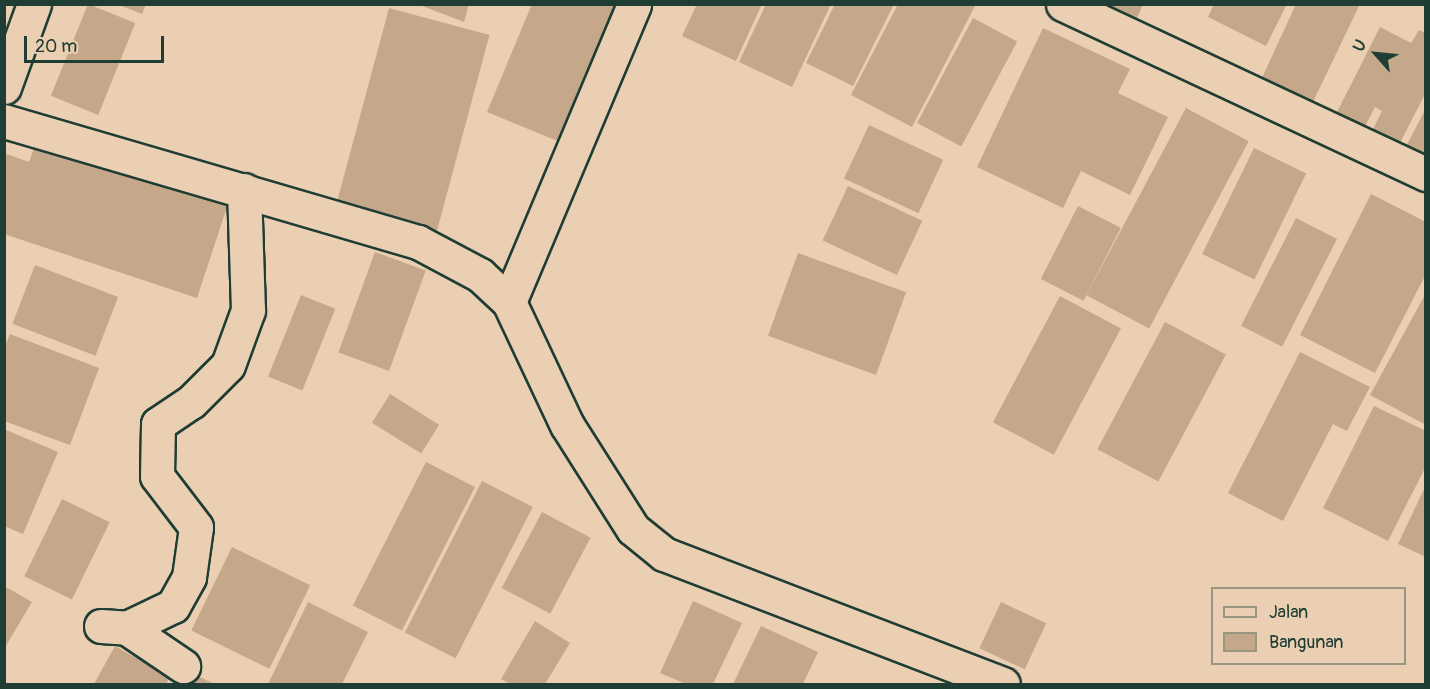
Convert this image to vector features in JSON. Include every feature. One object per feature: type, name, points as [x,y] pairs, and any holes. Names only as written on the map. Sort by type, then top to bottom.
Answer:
[{"type":"street","points":[[4,87],[34,4]]},
{"type":"street","points":[[509,302],[634,4]]},
{"type":"street","points":[[1063,4],[1425,174]]},
{"type":"street","points":[[4,121],[418,242],[480,275],[509,302],[567,425],[633,529],[664,554],[1003,684]]},
{"type":"street","points":[[183,666],[114,627],[173,606],[189,578],[196,527],[157,476],[158,424],[191,402],[228,365],[248,310],[244,190]]},
{"type":"building","points":[[88,4],[135,23],[98,115],[51,96]]},
{"type":"building","points":[[117,4],[146,4],[142,14]]},
{"type":"building","points":[[417,4],[469,4],[464,22]]},
{"type":"building","points":[[532,4],[617,4],[560,142],[487,112]]},
{"type":"building","points":[[697,4],[762,4],[736,61],[682,36]]},
{"type":"building","points":[[766,4],[831,4],[792,87],[739,62]]},
{"type":"building","points":[[835,4],[894,4],[853,86],[806,63]]},
{"type":"building","points":[[898,4],[976,4],[912,127],[851,95]]},
{"type":"building","points":[[1096,4],[1143,4],[1135,23]]},
{"type":"building","points":[[1214,4],[1287,4],[1266,46],[1208,17]]},
{"type":"building","points":[[1296,4],[1360,4],[1312,104],[1261,80]]},
{"type":"building","points":[[389,8],[489,35],[436,234],[336,207]]},
{"type":"building","points":[[973,18],[1017,41],[961,147],[917,123]]},
{"type":"building","points":[[1380,27],[1411,43],[1419,30],[1426,33],[1426,92],[1394,155],[1367,141],[1382,111],[1375,107],[1359,138],[1331,124]]},
{"type":"building","points":[[1043,28],[1130,69],[1118,93],[1168,117],[1130,195],[1081,171],[1063,208],[977,167]]},
{"type":"building","points":[[1186,108],[1249,141],[1149,329],[1086,295]]},
{"type":"building","points":[[1426,108],[1426,173],[1399,160]]},
{"type":"building","points":[[869,125],[943,160],[918,213],[844,178]]},
{"type":"building","points":[[37,140],[228,204],[197,298],[4,234],[4,162],[7,154],[29,162]]},
{"type":"building","points":[[1254,148],[1306,173],[1254,279],[1202,254]]},
{"type":"building","points":[[848,186],[922,221],[897,275],[823,240]]},
{"type":"building","points":[[1371,194],[1426,222],[1426,274],[1375,373],[1300,335]]},
{"type":"building","points":[[1078,206],[1121,228],[1084,301],[1041,279]]},
{"type":"building","points":[[1296,218],[1337,239],[1282,347],[1241,326]]},
{"type":"building","points":[[375,252],[426,270],[389,371],[338,353]]},
{"type":"building","points":[[798,253],[906,292],[876,375],[768,336]]},
{"type":"building","points":[[35,265],[118,297],[96,356],[12,324]]},
{"type":"building","points":[[1426,293],[1426,425],[1370,395]]},
{"type":"building","points":[[301,295],[335,309],[302,390],[268,377]]},
{"type":"building","points":[[1060,296],[1121,328],[1054,455],[993,422]]},
{"type":"building","points":[[1165,322],[1226,354],[1158,482],[1097,449]]},
{"type":"building","points":[[10,334],[99,368],[70,445],[4,421],[4,348]]},
{"type":"building","points":[[1300,352],[1370,387],[1347,431],[1333,424],[1283,521],[1228,493]]},
{"type":"building","points":[[390,394],[439,425],[421,454],[372,423]]},
{"type":"building","points":[[1374,406],[1426,431],[1426,466],[1388,541],[1323,508]]},
{"type":"building","points":[[4,429],[58,452],[23,534],[4,526]]},
{"type":"building","points":[[426,462],[475,487],[402,630],[353,605]]},
{"type":"building","points":[[482,481],[533,507],[456,658],[405,632]]},
{"type":"building","points":[[1426,485],[1426,557],[1398,544]]},
{"type":"building","points":[[62,499],[110,522],[72,600],[24,576]]},
{"type":"building","points":[[542,512],[591,538],[550,614],[502,588]]},
{"type":"building","points":[[232,547],[310,585],[269,669],[191,631]]},
{"type":"building","points":[[4,586],[32,602],[4,649]]},
{"type":"building","points":[[693,601],[742,623],[713,684],[686,684],[660,673]]},
{"type":"building","points":[[308,602],[368,632],[342,684],[268,684]]},
{"type":"building","points":[[1001,602],[1046,623],[1025,669],[979,648]]},
{"type":"building","points":[[535,621],[570,643],[545,684],[511,684],[501,679]]},
{"type":"building","points":[[761,626],[818,652],[803,684],[733,684]]},
{"type":"building","points":[[115,646],[170,677],[166,684],[94,684]]},
{"type":"building","points":[[196,675],[214,684],[191,684]]}]
